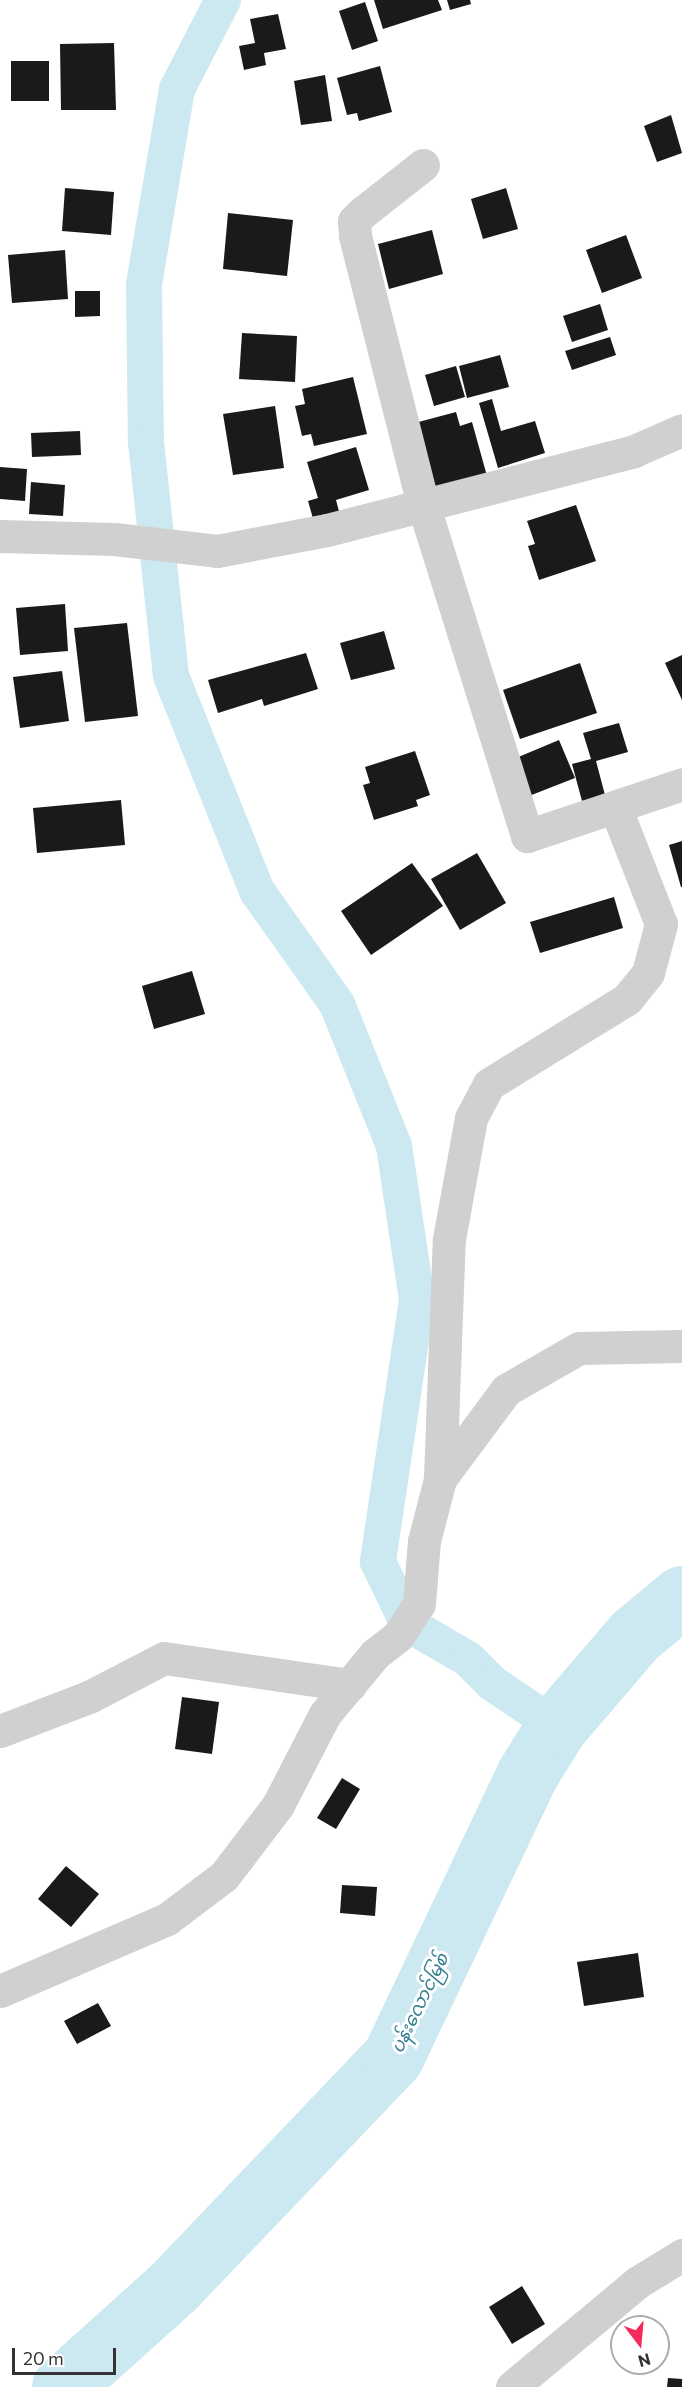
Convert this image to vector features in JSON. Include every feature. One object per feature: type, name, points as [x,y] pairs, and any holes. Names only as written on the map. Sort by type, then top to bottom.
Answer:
[{"type":"street","points":[[423,165],[354,221],[423,504],[527,836],[615,809],[682,784]]},
{"type":"street","points":[[0,536],[114,539],[216,551],[423,504],[634,451],[682,430]]},
{"type":"street","points":[[0,1991],[167,1919],[224,1876],[278,1805],[325,1714],[398,1636],[419,1604],[424,1541],[440,1479],[449,1239],[471,1118],[489,1084],[627,999],[648,973],[671,924],[615,809]]},
{"type":"street","points":[[440,1479],[506,1390],[579,1348],[682,1346]]},
{"type":"street","points":[[0,1731],[91,1696],[164,1658],[350,1685]]},
{"type":"street","points":[[512,2387],[638,2282],[682,2256]]},
{"type":"building","points":[[374,0],[438,0],[442,10],[383,29]]},
{"type":"building","points":[[447,0],[470,0],[471,4],[450,10]]},
{"type":"building","points":[[365,2],[378,41],[352,50],[339,11]]},
{"type":"building","points":[[278,14],[286,49],[264,53],[266,65],[244,70],[239,46],[255,43],[250,19]]},
{"type":"building","points":[[114,43],[116,110],[61,110],[60,44]]},
{"type":"building","points":[[11,61],[49,61],[49,101],[11,101]]},
{"type":"building","points":[[380,66],[392,112],[359,121],[357,113],[347,115],[337,78]]},
{"type":"building","points":[[325,75],[332,121],[301,125],[294,81]]},
{"type":"building","points":[[671,115],[682,153],[657,162],[644,126]]},
{"type":"building","points":[[65,188],[114,192],[111,235],[62,231]]},
{"type":"building","points":[[506,188],[518,229],[483,239],[471,199]]},
{"type":"building","points":[[228,213],[293,220],[287,276],[223,269]]},
{"type":"building","points":[[432,230],[443,274],[389,289],[378,244]]},
{"type":"building","points":[[626,235],[642,278],[602,293],[586,250]]},
{"type":"building","points":[[65,250],[68,299],[12,303],[8,255]]},
{"type":"building","points":[[75,291],[100,291],[100,316],[75,317]]},
{"type":"building","points":[[600,304],[608,330],[572,342],[563,316]]},
{"type":"building","points":[[242,333],[297,336],[295,382],[239,379]]},
{"type":"building","points":[[610,337],[616,355],[572,370],[565,351]]},
{"type":"building","points":[[500,355],[509,387],[467,398],[459,366]]},
{"type":"building","points":[[456,366],[465,397],[434,406],[425,375]]},
{"type":"building","points":[[353,377],[367,434],[314,446],[311,434],[302,436],[295,406],[305,404],[302,389]]},
{"type":"building","points":[[492,399],[501,431],[535,421],[545,453],[498,468],[479,403]]},
{"type":"building","points":[[275,406],[284,468],[233,475],[223,414]]},
{"type":"building","points":[[456,412],[460,426],[472,422],[487,476],[430,492],[411,424]]},
{"type":"building","points":[[80,431],[81,455],[32,457],[31,433]]},
{"type":"building","points":[[356,447],[369,490],[336,500],[340,515],[314,522],[308,501],[318,498],[307,462]]},
{"type":"building","points":[[0,467],[27,469],[25,501],[0,499]]},
{"type":"building","points":[[31,482],[65,485],[63,516],[29,514]]},
{"type":"building","points":[[576,505],[596,561],[539,580],[528,546],[535,544],[527,521]]},
{"type":"building","points":[[65,604],[68,651],[20,655],[16,608]]},
{"type":"building","points":[[127,623],[138,716],[85,722],[74,628]]},
{"type":"building","points":[[384,631],[395,669],[351,680],[340,643]]},
{"type":"building","points":[[306,653],[318,689],[264,706],[262,699],[218,713],[208,680]]},
{"type":"building","points":[[682,655],[682,700],[665,663]]},
{"type":"building","points":[[580,663],[597,713],[520,739],[503,690]]},
{"type":"building","points":[[62,671],[69,721],[20,728],[13,677]]},
{"type":"building","points":[[619,723],[628,752],[596,761],[605,795],[582,801],[572,764],[591,759],[583,733]]},
{"type":"building","points":[[559,740],[575,778],[529,796],[516,758]]},
{"type":"building","points":[[415,751],[430,795],[416,800],[418,806],[374,820],[363,785],[370,783],[365,767]]},
{"type":"building","points":[[121,800],[125,845],[37,853],[33,808]]},
{"type":"building","points":[[682,841],[682,887],[681,887],[669,845]]},
{"type":"building","points":[[477,853],[506,903],[460,930],[431,879]]},
{"type":"building","points":[[412,863],[443,906],[371,955],[341,911]]},
{"type":"building","points":[[614,897],[623,928],[540,953],[530,922]]},
{"type":"building","points":[[192,971],[205,1014],[154,1029],[142,986]]},
{"type":"building","points":[[182,1697],[219,1702],[212,1754],[175,1749]]},
{"type":"building","points":[[342,1778],[360,1789],[336,1829],[317,1818]]},
{"type":"building","points":[[66,1866],[99,1894],[71,1927],[38,1899]]},
{"type":"building","points":[[342,1885],[377,1887],[375,1916],[340,1913]]},
{"type":"building","points":[[638,1953],[644,1997],[584,2006],[577,1962]]},
{"type":"building","points":[[98,2003],[111,2026],[77,2044],[64,2021]]},
{"type":"building","points":[[522,2286],[545,2324],[512,2344],[489,2307]]},
{"type":"building","points":[[668,2378],[682,2379],[682,2387],[667,2387]]},
{"type":"waterway","points":[[223,0],[177,89],[144,284],[146,442],[171,676],[257,891],[337,1004],[394,1146],[417,1300],[378,1562],[408,1624],[468,1659],[492,1683],[557,1727]]},
{"type":"waterway","name":"ပန်းလောင်မြစ်","points":[[63,2387],[175,2286],[393,2058],[528,1774],[557,1727],[635,1636],[682,1597]]}]
